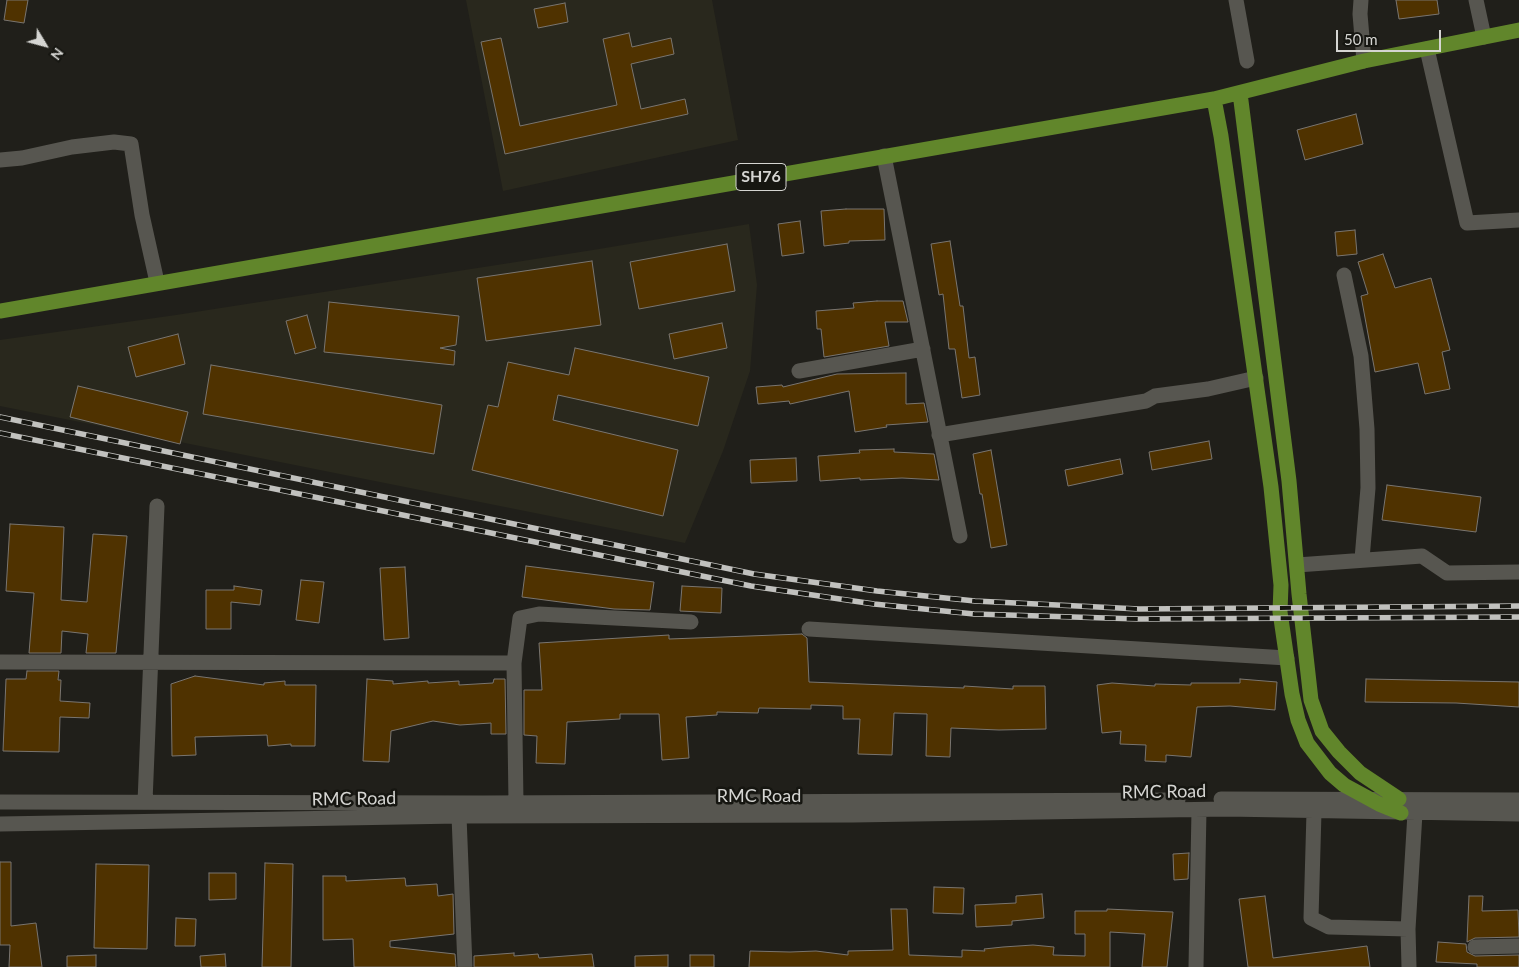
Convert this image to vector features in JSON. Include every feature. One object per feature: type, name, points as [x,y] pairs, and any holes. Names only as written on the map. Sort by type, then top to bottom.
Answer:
[{"type":"main road","name":"SH76","points":[[0,311],[157,282],[1214,99],[1364,61],[1519,30]]},
{"type":"main road","points":[[1240,93],[1289,481],[1311,700],[1322,731],[1339,752],[1360,773],[1405,808]]},
{"type":"main road","points":[[1214,99],[1221,136],[1271,487],[1281,585],[1280,612],[1292,694],[1298,720],[1307,743],[1330,773],[1344,785],[1379,804],[1405,808]]},
{"type":"street","points":[[1236,0],[1247,61]]},
{"type":"street","points":[[1361,0],[1360,14],[1364,61]]},
{"type":"street","points":[[1476,0],[1484,37]]},
{"type":"street","points":[[1427,49],[1467,223],[1519,220]]},
{"type":"street","points":[[0,160],[22,158],[72,147],[114,142],[131,144],[142,214],[157,282]]},
{"type":"street","points":[[884,156],[960,536]]},
{"type":"street","points":[[1344,275],[1360,356],[1367,429],[1368,488],[1362,559]]},
{"type":"street","points":[[799,371],[923,349]]},
{"type":"street","points":[[939,436],[1146,401],[1155,396],[1208,389],[1256,378]]},
{"type":"street","points":[[145,802],[158,506]]},
{"type":"street","points":[[1297,565],[1422,556],[1447,573],[1519,572]]},
{"type":"street","points":[[516,803],[514,663],[520,618],[539,614],[691,622]]},
{"type":"street","points":[[809,629],[1287,658]]},
{"type":"street","points":[[0,662],[152,664],[514,663]]},
{"type":"street","name":"RMC Road","points":[[0,824],[459,816],[853,815],[1199,810],[1314,812],[1519,800]]},
{"type":"street","name":"RMC Road","points":[[0,802],[1405,808],[1519,814]]},
{"type":"street","points":[[1405,808],[1409,967]]},
{"type":"street","points":[[1196,967],[1199,810]]},
{"type":"street","points":[[1314,812],[1311,918],[1329,927],[1408,928]]},
{"type":"street","points":[[459,816],[465,967]]},
{"type":"street","points":[[1475,947],[1519,946]]},
{"type":"shaded area","points":[[466,0],[712,0],[738,140],[503,191]]},
{"type":"shaded area","points":[[749,224],[757,285],[750,371],[723,451],[685,543],[0,406],[0,340],[176,315]]},
{"type":"building","points":[[7,0],[28,0],[24,23],[4,20]]},
{"type":"building","points":[[1396,0],[1437,0],[1439,14],[1399,19]]},
{"type":"building","points":[[565,3],[568,22],[538,28],[534,9]]},
{"type":"building","points":[[629,33],[632,47],[671,38],[674,54],[631,64],[641,109],[685,99],[688,114],[505,154],[481,42],[501,38],[520,126],[617,105],[603,39]]},
{"type":"building","points":[[1356,114],[1363,144],[1305,160],[1297,130]]},
{"type":"building","points":[[884,209],[885,240],[849,241],[849,243],[824,246],[821,211]]},
{"type":"building","points":[[800,221],[804,253],[782,256],[778,224]]},
{"type":"building","points":[[1355,230],[1357,254],[1337,256],[1335,232]]},
{"type":"building","points":[[950,241],[960,306],[963,306],[969,358],[975,357],[980,395],[962,398],[955,349],[949,349],[943,294],[939,295],[931,244]]},
{"type":"building","points":[[727,244],[735,291],[639,309],[630,262]]},
{"type":"building","points":[[1383,254],[1395,288],[1431,278],[1450,350],[1442,352],[1450,389],[1425,394],[1418,363],[1375,372],[1361,296],[1368,294],[1358,262]]},
{"type":"building","points":[[592,261],[601,325],[486,341],[477,278]]},
{"type":"building","points":[[903,301],[908,322],[885,322],[889,346],[824,357],[821,329],[817,329],[816,311],[854,308],[853,303]]},
{"type":"building","points":[[329,302],[459,316],[456,345],[440,348],[455,351],[454,365],[324,352]]},
{"type":"building","points":[[307,315],[316,348],[295,354],[286,321]]},
{"type":"building","points":[[722,323],[727,348],[674,359],[669,334]]},
{"type":"building","points":[[178,334],[185,364],[136,377],[128,347]]},
{"type":"building","points":[[575,348],[709,377],[698,426],[558,395],[553,420],[678,450],[663,516],[472,470],[488,405],[498,407],[508,362],[569,375]]},
{"type":"building","points":[[211,365],[442,405],[434,454],[203,414]]},
{"type":"building","points":[[906,373],[906,404],[924,403],[928,422],[886,425],[887,427],[855,432],[849,391],[790,404],[789,401],[758,404],[756,387],[782,385],[783,387],[837,374]]},
{"type":"building","points":[[78,386],[188,412],[180,444],[70,417]]},
{"type":"building","points":[[1209,441],[1212,459],[1152,470],[1149,452]]},
{"type":"building","points":[[894,449],[894,452],[934,454],[939,480],[902,478],[860,480],[860,478],[820,481],[818,456],[860,453],[859,450]]},
{"type":"building","points":[[991,450],[1007,545],[991,548],[973,454]]},
{"type":"building","points":[[796,458],[797,481],[751,483],[750,460]]},
{"type":"building","points":[[1120,459],[1123,474],[1068,486],[1065,470]]},
{"type":"building","points":[[1387,485],[1481,497],[1476,532],[1382,520]]},
{"type":"building","points":[[10,524],[64,527],[61,600],[87,602],[93,534],[127,536],[116,653],[86,653],[88,634],[62,631],[61,653],[29,653],[34,593],[6,591]]},
{"type":"building","points":[[526,566],[654,582],[650,610],[614,609],[522,597]]},
{"type":"building","points":[[405,567],[409,638],[384,640],[380,568]]},
{"type":"building","points":[[301,580],[324,582],[319,623],[296,620]]},
{"type":"building","points":[[234,586],[262,590],[260,605],[231,602],[231,629],[206,629],[206,590],[234,590]]},
{"type":"building","points":[[682,586],[722,588],[721,613],[680,611]]},
{"type":"building","points":[[802,634],[807,638],[809,682],[1013,689],[1013,686],[1045,686],[1046,729],[951,728],[950,757],[926,756],[927,714],[894,713],[892,755],[858,754],[860,719],[843,719],[843,706],[811,705],[811,709],[759,708],[758,713],[717,712],[717,715],[686,717],[689,758],[662,760],[659,714],[620,714],[620,719],[567,722],[565,764],[536,763],[537,736],[524,735],[524,690],[542,690],[539,643],[669,635],[669,639]]},
{"type":"building","points":[[27,671],[59,671],[58,680],[61,680],[60,701],[90,703],[89,718],[60,717],[59,752],[3,751],[6,679],[26,679]]},
{"type":"building","points":[[195,676],[264,685],[264,683],[285,681],[285,685],[316,685],[315,746],[291,746],[291,744],[268,746],[267,735],[195,737],[196,755],[172,756],[171,684]]},
{"type":"building","points":[[367,679],[393,681],[393,684],[459,681],[459,685],[493,683],[494,679],[505,679],[506,734],[491,734],[491,723],[460,725],[433,721],[391,731],[389,762],[363,761]]},
{"type":"building","points":[[1240,679],[1277,682],[1275,710],[1230,706],[1197,707],[1191,757],[1166,755],[1166,762],[1145,761],[1146,745],[1120,744],[1121,731],[1102,733],[1097,685],[1112,683],[1155,686],[1155,684],[1240,683]]},
{"type":"building","points":[[1366,679],[1519,682],[1519,707],[1456,703],[1365,702]]},
{"type":"building","points":[[1189,853],[1188,879],[1174,880],[1173,854]]},
{"type":"building","points":[[0,862],[11,862],[11,926],[36,923],[42,967],[9,967],[10,945],[0,945]]},
{"type":"building","points":[[265,863],[293,864],[291,967],[262,967]]},
{"type":"building","points":[[96,864],[149,865],[147,949],[94,948]]},
{"type":"building","points":[[209,873],[236,873],[236,899],[209,900]]},
{"type":"building","points":[[323,876],[346,876],[346,881],[405,878],[406,886],[437,884],[438,896],[453,894],[454,934],[390,941],[390,947],[455,954],[456,967],[354,967],[353,939],[323,940]]},
{"type":"building","points":[[934,887],[964,888],[963,914],[933,913]]},
{"type":"building","points":[[1042,894],[1044,918],[1012,921],[1012,925],[976,927],[975,905],[1016,903],[1016,896]]},
{"type":"building","points":[[1265,896],[1273,958],[1367,946],[1370,967],[1248,967],[1239,899]]},
{"type":"building","points":[[1469,896],[1483,896],[1482,911],[1518,910],[1519,937],[1475,938],[1467,942]]},
{"type":"building","points":[[891,909],[907,909],[909,955],[962,957],[962,950],[985,951],[984,949],[1033,945],[1054,947],[1053,955],[1085,956],[1085,934],[1075,934],[1075,911],[1107,911],[1107,909],[1173,912],[1167,967],[1142,967],[1145,934],[1110,932],[1110,967],[749,967],[750,951],[816,951],[848,955],[848,951],[893,950]]},
{"type":"building","points":[[176,918],[196,919],[195,946],[175,946]]},
{"type":"building","points":[[1438,942],[1466,944],[1467,952],[1475,956],[1519,955],[1519,967],[1477,967],[1477,964],[1436,962]]},
{"type":"building","points":[[514,953],[514,956],[538,954],[539,958],[592,954],[594,967],[474,967],[474,956]]},
{"type":"building","points":[[225,954],[226,967],[201,967],[200,956]]},
{"type":"building","points":[[96,955],[96,967],[67,967],[67,956]]},
{"type":"building","points":[[668,955],[668,967],[635,967],[635,956]]},
{"type":"building","points":[[690,955],[714,955],[714,967],[690,967]]},
{"type":"railway","points":[[0,417],[754,574],[877,591],[975,601],[1139,609],[1519,606]]},
{"type":"railway","points":[[0,433],[751,586],[874,604],[974,614],[1139,619],[1519,617]]}]
